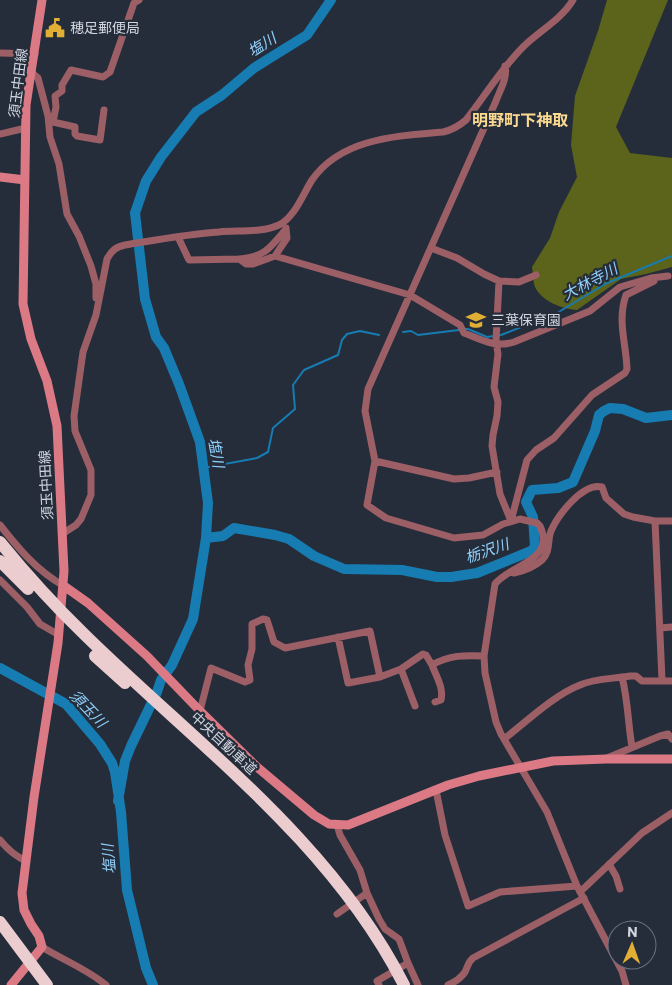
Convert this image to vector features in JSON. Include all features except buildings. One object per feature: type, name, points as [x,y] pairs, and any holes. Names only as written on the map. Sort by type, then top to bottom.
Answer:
[{"type":"highway","name":"中央自動車道","points":[[0,542],[34,582],[64,626],[261,799],[338,882],[368,924],[404,985]]},
{"type":"highway","name":"中央自動車道","points":[[0,555],[28,589],[54,609]]},
{"type":"highway","points":[[0,561],[28,589]]},
{"type":"highway","name":"中央自動車道","points":[[187,734],[309,861],[360,927],[395,985]]},
{"type":"highway","points":[[0,922],[47,985]]},
{"type":"main road","name":"須玉中田線","points":[[42,0],[26,105],[23,252],[24,311],[31,339],[47,381],[54,411],[64,586],[64,626],[53,669],[22,893],[24,910],[30,924],[39,936],[42,947]]},
{"type":"main road","points":[[0,177],[25,180]]},
{"type":"main road","points":[[64,586],[88,603],[147,656],[257,767],[321,821],[337,826],[348,826],[436,790],[479,776],[521,767],[553,761],[606,758],[672,758]]},
{"type":"main road","points":[[12,985],[42,947]]},
{"type":"street","points":[[99,304],[96,302],[96,284],[91,266],[79,236],[67,214],[59,164],[50,137],[51,122],[56,107],[55,96],[62,91],[62,85],[71,70],[103,77],[110,72],[134,3],[139,0]]},
{"type":"street","points":[[62,534],[81,518],[91,495],[91,470],[75,431],[74,416],[83,352],[99,304],[107,259],[111,252],[117,247],[125,245],[175,237],[270,229],[285,221],[320,169],[345,152],[369,141],[389,137],[443,132],[460,125],[473,111],[505,66],[526,44],[563,14],[573,0]]},
{"type":"street","points":[[0,53],[35,54]]},
{"type":"street","points":[[505,66],[507,71],[496,101],[368,389],[364,411],[375,461],[367,504],[386,518],[454,538],[483,535],[511,521],[524,520],[537,523],[542,530],[543,542],[537,556],[495,584],[484,656],[485,673],[498,728],[547,812],[580,892],[622,971],[626,985]]},
{"type":"street","points":[[32,72],[38,78],[51,122]]},
{"type":"street","points":[[51,122],[75,127],[75,134],[77,136],[100,140],[104,110]]},
{"type":"street","points":[[0,134],[26,128]]},
{"type":"street","points":[[275,256],[287,238],[285,221]]},
{"type":"street","points":[[175,237],[189,260],[238,259],[255,257],[262,254],[272,246],[286,229]]},
{"type":"street","points":[[431,248],[457,258],[499,281],[518,282],[536,275]]},
{"type":"street","points":[[238,259],[246,264],[253,264],[275,256],[410,295],[462,329],[496,340],[504,345],[590,311],[620,287],[652,278],[670,276]]},
{"type":"street","points":[[511,521],[527,460],[531,454],[554,438],[592,395],[625,374],[627,361],[621,315],[626,295],[670,276]]},
{"type":"street","points":[[499,281],[496,340],[498,354],[494,387],[498,402],[498,416],[492,446],[500,494],[511,521]]},
{"type":"street","points":[[375,461],[454,479],[496,472]]},
{"type":"street","points":[[508,574],[522,571],[542,560],[549,549],[551,531],[561,512],[590,488],[602,487],[606,498],[624,514],[633,518],[672,521]]},
{"type":"street","points":[[655,521],[662,680]]},
{"type":"street","points":[[0,525],[21,551],[50,578],[64,586]]},
{"type":"street","points":[[0,580],[27,607],[40,624],[64,626]]},
{"type":"street","points":[[198,709],[211,668],[245,682],[250,680],[248,665],[252,649],[252,624],[263,619],[267,620],[274,642],[285,648],[370,631],[380,677]]},
{"type":"street","points":[[660,628],[672,627]]},
{"type":"street","points":[[338,637],[348,683],[380,677],[401,669],[423,654],[426,655],[441,687],[441,700],[435,702]]},
{"type":"street","points":[[432,665],[450,656],[484,656]]},
{"type":"street","points":[[401,669],[415,706]]},
{"type":"street","points":[[504,739],[546,706],[578,685],[586,682],[630,676],[636,676],[642,681],[672,681]]},
{"type":"street","points":[[622,677],[626,694],[632,747]]},
{"type":"street","points":[[606,758],[660,736],[668,734],[672,739]]},
{"type":"street","points":[[436,790],[447,842],[468,906],[500,892],[580,892]]},
{"type":"street","points":[[448,985],[458,979],[469,961],[580,892],[642,833],[672,813]]},
{"type":"street","points":[[337,826],[340,835],[360,870],[367,893],[379,919],[385,929],[399,939],[406,964],[418,985]]},
{"type":"street","points":[[0,840],[16,857],[26,857]]},
{"type":"street","points":[[609,864],[616,876],[620,889]]},
{"type":"street","points":[[337,914],[367,893]]},
{"type":"street","points":[[42,947],[58,958],[96,976],[106,985]]},
{"type":"street","points":[[378,983],[406,964]]},
{"type":"green space","points":[[607,0],[668,0],[616,127],[630,153],[672,158],[672,267],[621,279],[577,310],[559,306],[543,297],[535,287],[532,267],[550,238],[559,212],[577,177],[571,145],[575,96]]},
{"type":"waterway","name":"塩川","points":[[118,801],[125,761],[131,746],[161,680],[172,665],[193,619],[206,538],[208,503],[200,442],[164,348],[156,337],[145,299],[135,213],[146,181],[161,157],[196,112],[222,95],[254,68],[307,35],[331,0]]},
{"type":"waterway","name":"大林寺川","points":[[464,329],[487,337],[501,335],[557,313],[605,284],[672,256]]},
{"type":"waterway","name":"大林寺川","points":[[403,332],[411,331],[418,335],[459,330]]},
{"type":"waterway","name":"大林寺川","points":[[203,468],[257,458],[268,452],[273,428],[295,409],[293,385],[304,370],[338,355],[342,340],[347,334],[360,331],[379,335]]},
{"type":"waterway","name":"栃沢川","points":[[206,538],[223,536],[234,528],[289,539],[314,556],[344,569],[402,570],[437,577],[477,573],[531,551],[535,547],[533,517],[526,502],[532,490],[558,488],[573,482],[595,431],[599,415],[610,408],[623,409],[646,418],[672,415]]},
{"type":"waterway","name":"須玉川","points":[[0,668],[66,704],[100,744],[112,763],[121,812],[127,890],[146,968],[153,985]]},
{"type":"place","name":"穂足郵便局","points":[[55,28]]},
{"type":"place","name":"三葉保育園","points":[[476,320]]},
{"type":"district","name":"明野町下神取","points":[[520,120]]}]
